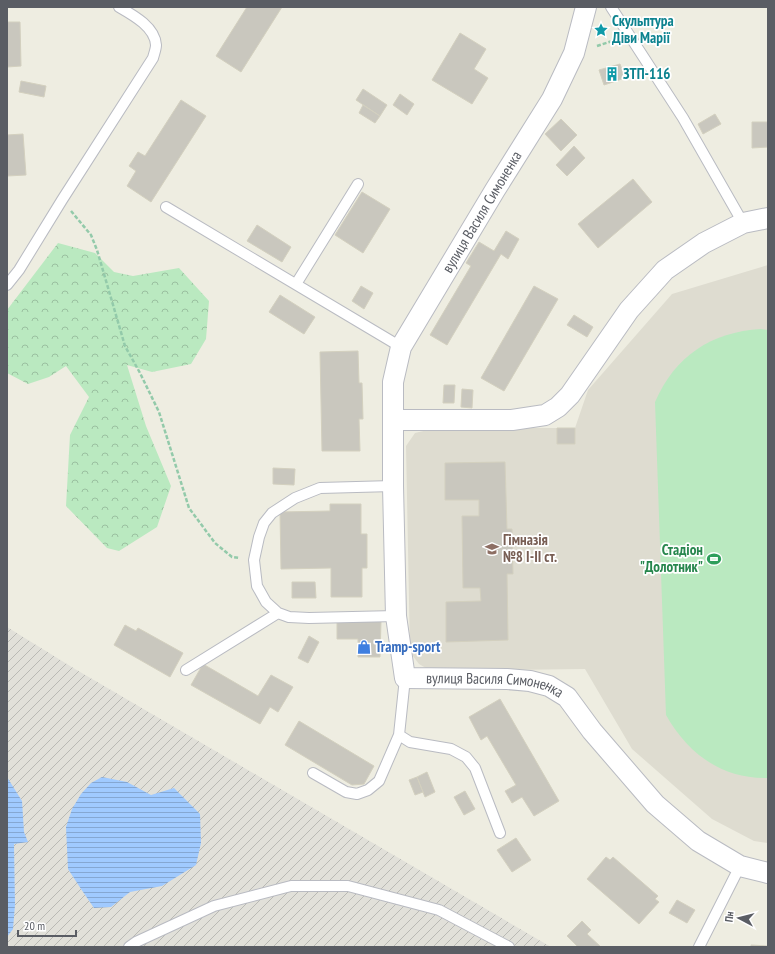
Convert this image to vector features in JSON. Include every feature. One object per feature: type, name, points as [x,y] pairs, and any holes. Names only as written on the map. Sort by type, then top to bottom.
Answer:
[{"type":"street","name":"вулиця Василя Симоненка","points":[[586,7],[574,53],[552,99],[495,190],[401,347],[393,382],[393,486],[396,616],[405,678],[507,679],[530,681],[549,686],[568,698],[592,731],[655,804],[698,841],[740,866],[768,873]]},
{"type":"street","points":[[394,420],[512,420],[545,415],[558,408],[570,394],[630,310],[665,270],[704,243],[743,223],[768,218]]},
{"type":"lane","points":[[7,285],[19,270],[153,58],[156,46],[153,34],[137,17],[119,7]]},
{"type":"lane","points":[[611,7],[683,118],[743,223]]},
{"type":"lane","points":[[296,284],[358,184]]},
{"type":"lane","points":[[166,207],[401,347]]},
{"type":"lane","points":[[393,486],[320,488],[295,498],[272,513],[264,523],[259,536],[254,560],[257,586],[266,602],[278,613],[289,617],[309,618],[396,616]]},
{"type":"lane","points":[[186,670],[278,613]]},
{"type":"lane","points":[[313,773],[346,792],[357,794],[368,790],[378,781],[399,735],[405,678]]},
{"type":"lane","points":[[399,735],[410,742],[451,749],[466,757],[475,768],[500,834]]},
{"type":"lane","points":[[699,947],[740,866]]},
{"type":"lane","points":[[129,947],[136,942],[214,906],[291,886],[348,886],[439,910],[509,947]]},
{"type":"path","points":[[574,53],[630,35]]},
{"type":"path","points":[[62,200],[91,235],[97,250],[125,346],[140,373],[158,412],[189,508],[215,543],[232,556],[254,560]]},
{"type":"shaded area","points":[[768,265],[768,843],[754,841],[712,819],[632,749],[585,669],[431,671],[419,664],[410,652],[406,446],[415,433],[436,428],[575,428],[588,390],[672,294]]},
{"type":"shaded area","points":[[7,627],[75,669],[551,947],[7,947]]},
{"type":"green space","points":[[58,243],[95,253],[114,272],[133,276],[179,268],[209,301],[206,339],[191,364],[152,372],[127,365],[146,426],[171,486],[157,527],[119,551],[107,548],[66,506],[70,435],[89,397],[66,366],[49,377],[28,384],[7,373],[7,310]]},
{"type":"green space","name":"Стадіон \"Долотник\"","points":[[761,329],[768,330],[768,778],[736,774],[721,769],[708,762],[685,741],[666,715],[655,402],[663,386],[673,372],[684,359],[697,349],[726,335]]},
{"type":"water","points":[[7,777],[22,801],[24,832],[28,842],[14,844],[15,905],[13,929],[7,937]]},
{"type":"water","points":[[102,777],[127,782],[151,795],[174,788],[200,814],[201,843],[196,865],[162,886],[130,892],[111,907],[94,908],[68,869],[66,827],[72,809],[81,794],[91,783]]},
{"type":"building","points":[[247,7],[282,7],[241,72],[216,56]]},
{"type":"building","points":[[7,22],[20,22],[21,66],[7,67]]},
{"type":"building","points":[[460,33],[486,49],[474,69],[488,78],[472,104],[432,80]]},
{"type":"building","name":"ЗТП-116","points":[[620,64],[625,78],[604,85],[599,70]]},
{"type":"building","points":[[21,81],[46,86],[44,97],[19,92]]},
{"type":"building","points":[[363,89],[387,105],[380,116],[356,100]]},
{"type":"building","points":[[400,94],[414,104],[407,115],[393,105]]},
{"type":"building","points":[[181,100],[206,116],[151,202],[127,186],[136,171],[129,166],[138,152],[145,156]]},
{"type":"building","points":[[363,105],[380,116],[375,123],[359,113]]},
{"type":"building","points":[[715,114],[721,124],[703,134],[698,124]]},
{"type":"building","points":[[561,119],[577,135],[561,151],[545,134]]},
{"type":"building","points":[[752,122],[768,122],[768,147],[752,148]]},
{"type":"building","points":[[23,134],[26,175],[7,176],[7,135]]},
{"type":"building","points":[[574,146],[585,158],[567,176],[556,165]]},
{"type":"building","points":[[633,179],[652,202],[598,248],[578,224]]},
{"type":"building","points":[[362,192],[390,209],[363,253],[335,235]]},
{"type":"building","points":[[257,225],[291,247],[282,262],[247,241]]},
{"type":"building","points":[[506,231],[519,239],[508,259],[501,254],[447,345],[430,335],[471,266],[466,263],[479,242],[494,251]]},
{"type":"building","points":[[361,286],[373,293],[364,309],[352,301]]},
{"type":"building","points":[[534,286],[558,299],[504,391],[481,378]]},
{"type":"building","points":[[280,295],[315,317],[304,334],[269,312]]},
{"type":"building","points":[[574,315],[593,327],[587,337],[567,325]]},
{"type":"building","points":[[358,351],[359,383],[362,383],[363,419],[359,419],[360,451],[322,451],[320,352]]},
{"type":"building","points":[[444,385],[455,385],[454,403],[443,403]]},
{"type":"building","points":[[462,389],[473,390],[472,408],[461,407]]},
{"type":"building","points":[[557,428],[575,428],[575,444],[557,444]]},
{"type":"building","points":[[505,462],[507,529],[512,529],[513,574],[507,574],[508,640],[446,642],[446,602],[481,601],[480,588],[463,588],[462,516],[479,516],[479,500],[445,500],[445,463]]},
{"type":"building","points":[[273,468],[295,469],[294,485],[273,484]]},
{"type":"building","points":[[330,504],[361,504],[361,534],[367,534],[367,568],[362,568],[362,597],[331,597],[331,568],[281,569],[280,512],[330,511]]},
{"type":"building","points":[[292,582],[315,582],[316,598],[292,598]]},
{"type":"building","points":[[337,621],[381,621],[380,657],[358,657],[358,639],[337,639]]},
{"type":"building","points":[[125,625],[136,631],[138,628],[183,653],[170,677],[114,645]]},
{"type":"building","points":[[309,636],[319,642],[308,663],[298,658]]},
{"type":"building","points":[[203,664],[258,696],[271,675],[293,687],[278,712],[270,707],[260,724],[191,685]]},
{"type":"building","points":[[500,699],[559,801],[534,816],[522,797],[512,803],[505,791],[516,785],[487,736],[481,740],[469,717]]},
{"type":"building","points":[[299,721],[374,766],[364,784],[352,785],[285,745]]},
{"type":"building","points":[[427,772],[435,792],[425,797],[417,777]]},
{"type":"building","points":[[417,777],[423,792],[415,795],[409,780]]},
{"type":"building","points":[[465,791],[475,809],[464,815],[454,797]]},
{"type":"building","points":[[516,838],[531,860],[512,872],[497,850]]},
{"type":"building","points":[[606,857],[610,860],[613,857],[658,896],[655,899],[659,902],[639,924],[587,879]]},
{"type":"building","points":[[677,900],[695,910],[687,923],[669,913]]},
{"type":"building","points":[[582,921],[591,930],[587,934],[601,947],[578,947],[567,936]]},
{"type":"building","points":[[751,945],[768,946],[768,947],[751,947]]},
{"type":"place","name":"Скульптура Діви Марії","points":[[601,30]]},
{"type":"place","name":"ЗТП-116","points":[[612,74]]},
{"type":"place","name":"Гімназія №8 I-II ст.","points":[[492,549]]},
{"type":"place","name":"Стадіон \"Долотник\"","points":[[714,559]]},
{"type":"place","name":"Tramp-sport","points":[[364,647]]}]
